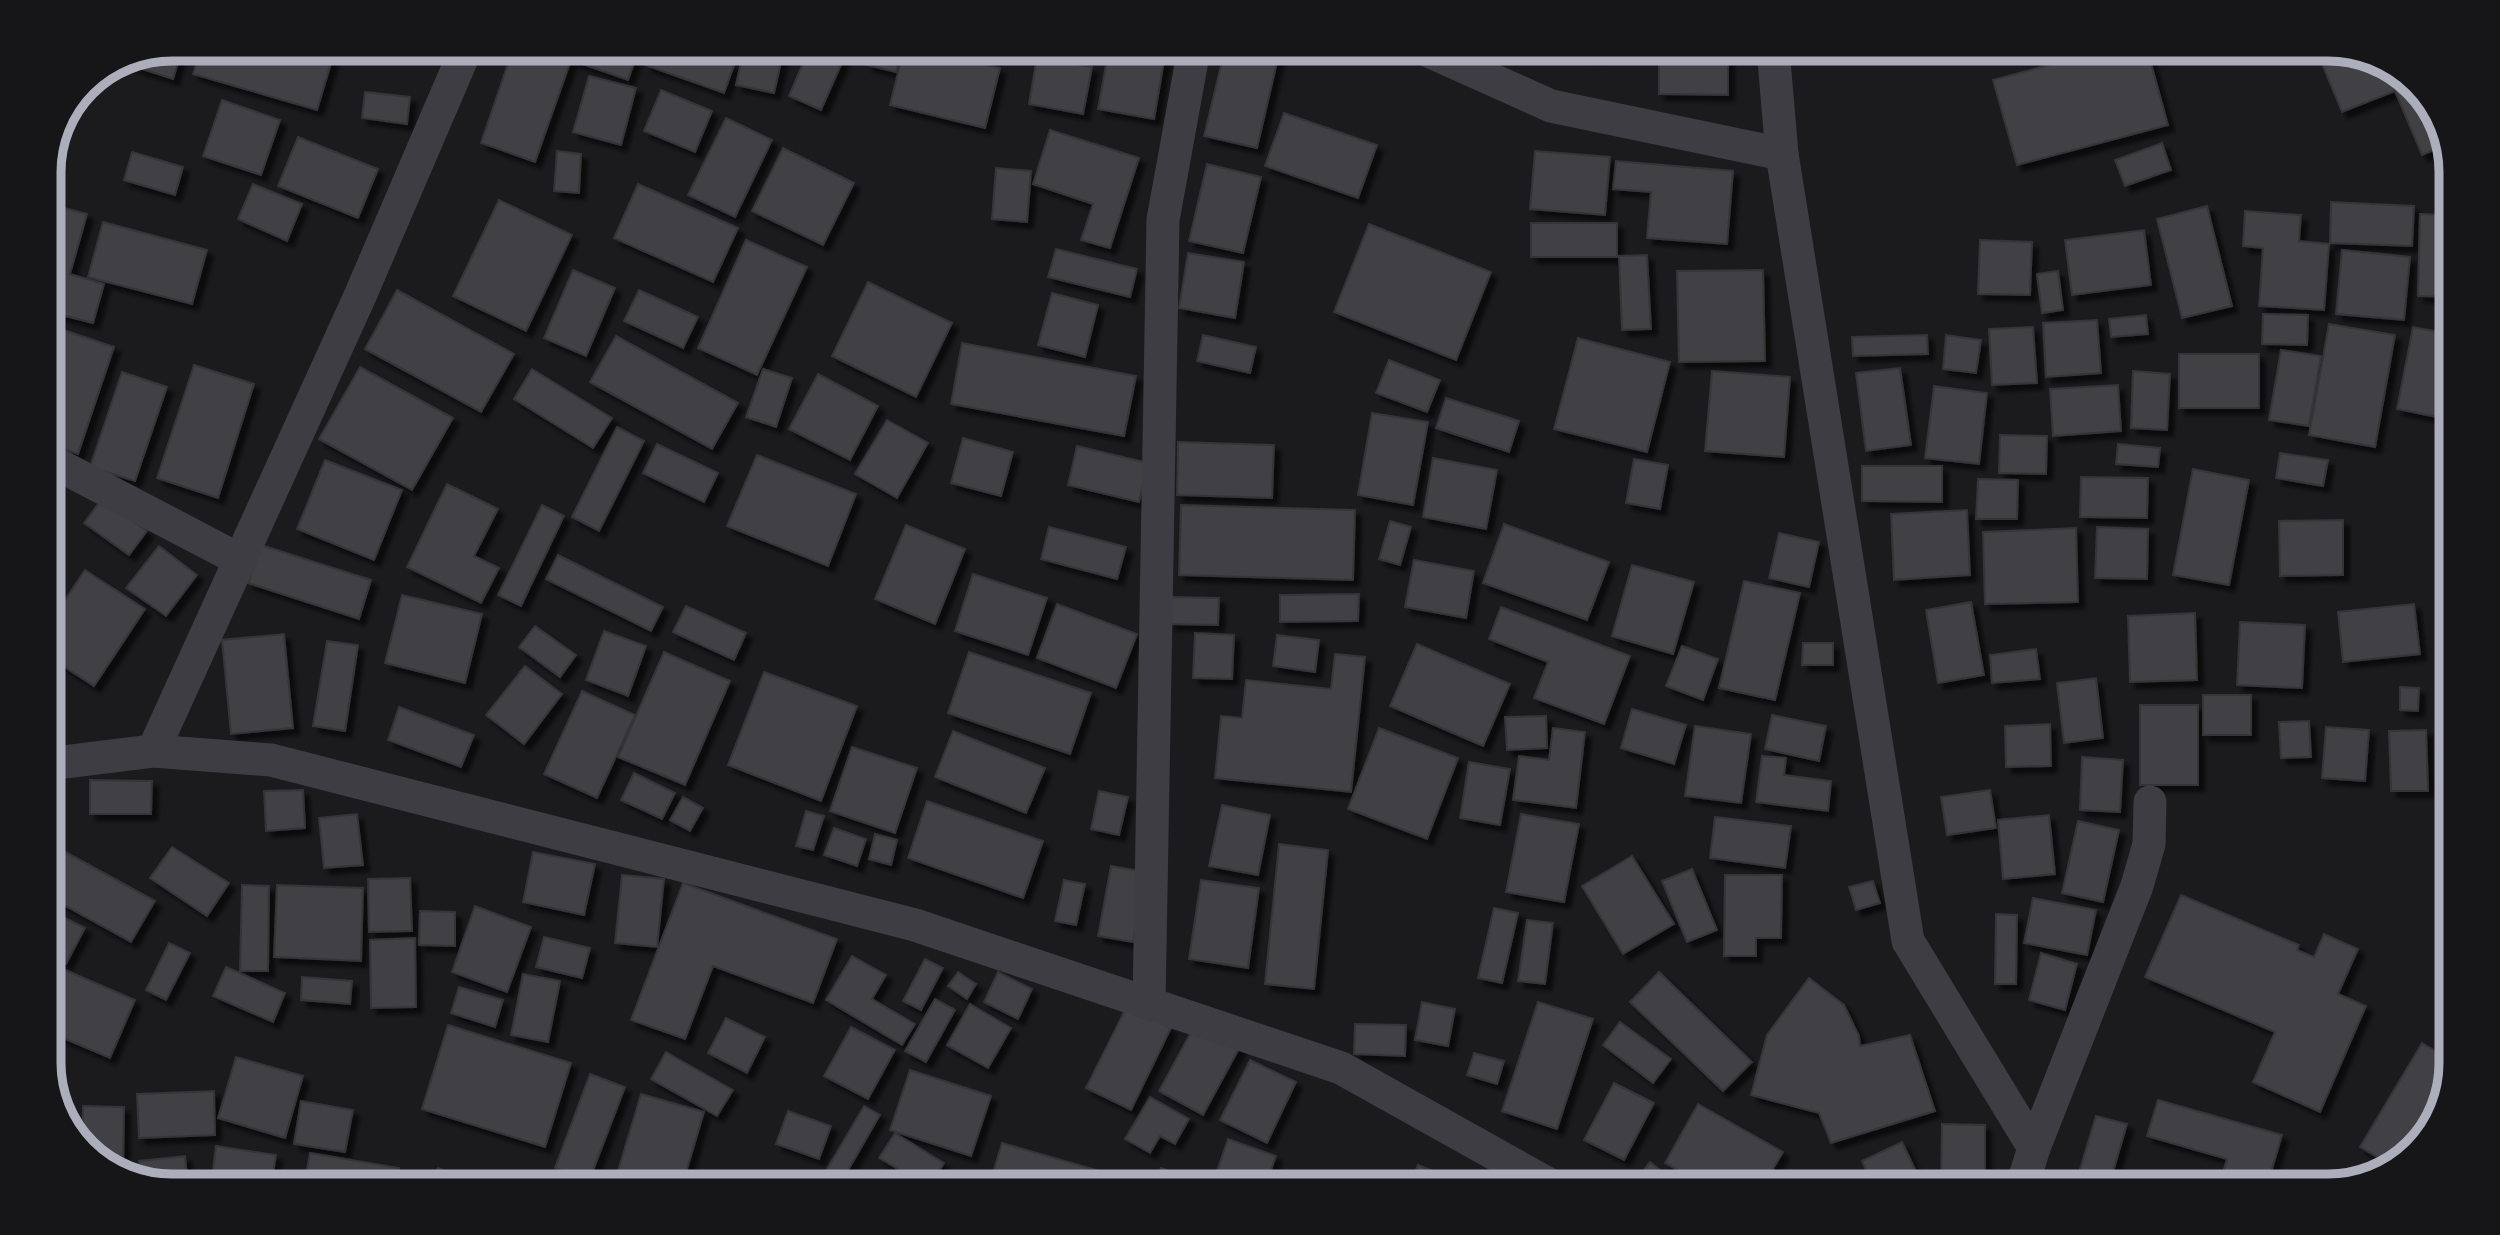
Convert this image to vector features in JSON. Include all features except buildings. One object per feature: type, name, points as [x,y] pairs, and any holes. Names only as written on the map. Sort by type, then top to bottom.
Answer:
[{"type":"street","points":[[153,751],[360,296],[461,61]]},
{"type":"street","points":[[1149,1004],[1163,220],[1192,61]]},
{"type":"street","points":[[1451,61],[1551,106],[1782,154]]},
{"type":"street","points":[[1774,61],[1782,154],[1909,941],[2034,1148]]},
{"type":"street","points":[[61,466],[240,560]]},
{"type":"street","points":[[61,762],[153,751],[271,760],[915,925],[1341,1068],[1531,1174]]},
{"type":"street","points":[[2026,1174],[2137,886],[2149,844],[2150,802]]}]
